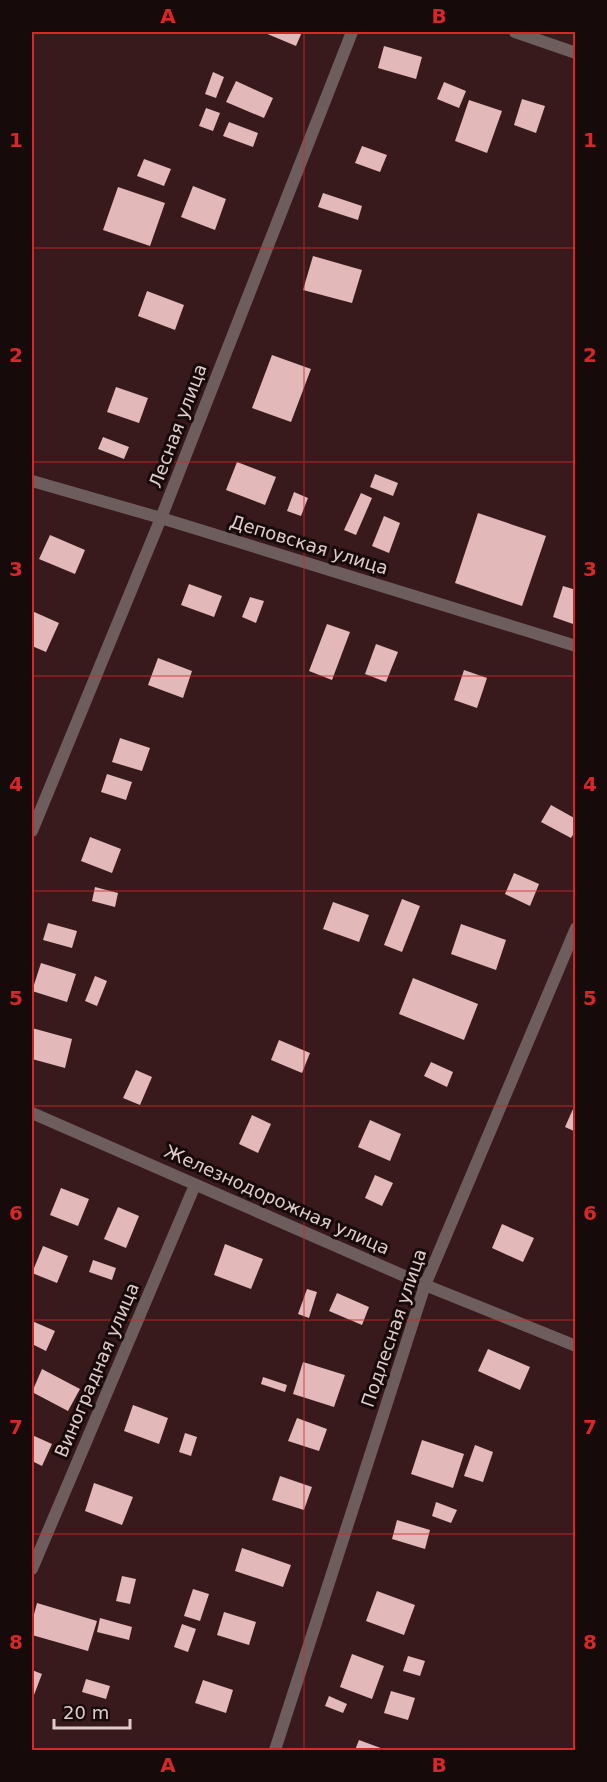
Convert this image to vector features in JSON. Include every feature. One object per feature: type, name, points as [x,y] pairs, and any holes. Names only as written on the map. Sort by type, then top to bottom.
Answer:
[{"type":"street","name":"Лесная улица","points":[[32,831],[161,518],[352,32]]},
{"type":"street","points":[[515,32],[576,53]]},
{"type":"street","name":"Деповская улица","points":[[32,481],[161,518],[576,646]]},
{"type":"street","name":"Подлесная улица","points":[[275,1750],[425,1285],[576,928]]},
{"type":"street","name":"Железнодорожная улица","points":[[32,1113],[425,1285],[576,1346]]},
{"type":"street","name":"Виноградная улица","points":[[32,1569],[195,1185]]},
{"type":"building","points":[[266,32],[302,32],[296,46]]},
{"type":"building","points":[[384,46],[422,57],[416,79],[378,68]]},
{"type":"building","points":[[213,72],[224,77],[216,98],[205,94]]},
{"type":"building","points":[[236,81],[273,98],[264,118],[226,102]]},
{"type":"building","points":[[444,82],[466,91],[459,108],[437,99]]},
{"type":"building","points":[[522,99],[545,106],[536,133],[514,125]]},
{"type":"building","points":[[469,100],[502,111],[487,153],[455,141]]},
{"type":"building","points":[[206,108],[220,113],[213,131],[199,126]]},
{"type":"building","points":[[229,122],[258,133],[253,147],[223,136]]},
{"type":"building","points":[[362,146],[387,155],[380,172],[355,163]]},
{"type":"building","points":[[144,159],[171,169],[164,186],[137,176]]},
{"type":"building","points":[[193,186],[226,199],[215,230],[181,217]]},
{"type":"building","points":[[118,187],[165,203],[150,246],[103,230]]},
{"type":"building","points":[[323,193],[362,206],[358,220],[318,207]]},
{"type":"building","points":[[313,256],[362,270],[352,303],[303,290]]},
{"type":"building","points":[[147,291],[184,305],[175,330],[138,316]]},
{"type":"building","points":[[272,355],[311,369],[291,422],[252,408]]},
{"type":"building","points":[[116,387],[148,398],[139,423],[107,412]]},
{"type":"building","points":[[103,437],[129,447],[124,459],[98,449]]},
{"type":"building","points":[[237,462],[276,477],[265,505],[226,490]]},
{"type":"building","points":[[375,474],[398,483],[393,496],[370,487]]},
{"type":"building","points":[[294,492],[308,498],[301,516],[287,511]]},
{"type":"building","points":[[361,493],[372,498],[356,535],[344,530]]},
{"type":"building","points":[[478,513],[546,536],[522,606],[455,583]]},
{"type":"building","points":[[384,516],[400,523],[389,553],[372,546]]},
{"type":"building","points":[[50,535],[85,550],[75,574],[39,559]]},
{"type":"building","points":[[189,584],[222,596],[214,617],[181,605]]},
{"type":"building","points":[[563,586],[576,590],[576,625],[553,617]]},
{"type":"building","points":[[250,597],[264,601],[256,623],[242,617]]},
{"type":"building","points":[[32,611],[59,623],[46,652],[32,646]]},
{"type":"building","points":[[327,624],[350,632],[332,680],[309,671]]},
{"type":"building","points":[[376,644],[398,652],[386,682],[365,674]]},
{"type":"building","points":[[158,658],[192,671],[183,698],[148,685]]},
{"type":"building","points":[[464,670],[487,678],[477,708],[454,700]]},
{"type":"building","points":[[120,738],[150,748],[142,771],[112,762]]},
{"type":"building","points":[[107,774],[132,782],[126,800],[101,792]]},
{"type":"building","points":[[551,805],[576,819],[576,830],[571,838],[541,822]]},
{"type":"building","points":[[90,837],[121,849],[112,873],[81,861]]},
{"type":"building","points":[[514,873],[539,884],[530,906],[505,894]]},
{"type":"building","points":[[95,887],[118,893],[115,907],[92,901]]},
{"type":"building","points":[[402,899],[420,906],[402,952],[384,945]]},
{"type":"building","points":[[333,902],[369,915],[359,942],[323,929]]},
{"type":"building","points":[[48,923],[77,931],[72,948],[43,940]]},
{"type":"building","points":[[461,924],[506,940],[496,970],[451,954]]},
{"type":"building","points":[[41,963],[76,974],[67,1002],[32,991]]},
{"type":"building","points":[[95,976],[107,981],[97,1006],[85,1001]]},
{"type":"building","points":[[413,978],[478,1004],[464,1040],[399,1014]]},
{"type":"building","points":[[32,1028],[72,1039],[65,1068],[32,1059]]},
{"type":"building","points":[[279,1040],[310,1053],[302,1073],[271,1060]]},
{"type":"building","points":[[431,1062],[453,1072],[447,1087],[424,1076]]},
{"type":"building","points":[[136,1070],[152,1077],[140,1105],[123,1098]]},
{"type":"building","points":[[573,1109],[576,1110],[576,1132],[565,1127]]},
{"type":"building","points":[[252,1115],[271,1124],[258,1153],[239,1144]]},
{"type":"building","points":[[370,1120],[401,1134],[390,1161],[358,1147]]},
{"type":"building","points":[[375,1175],[393,1183],[382,1206],[365,1198]]},
{"type":"building","points":[[61,1188],[89,1199],[78,1226],[50,1215]]},
{"type":"building","points":[[118,1207],[139,1216],[126,1248],[104,1239]]},
{"type":"building","points":[[502,1224],[534,1238],[523,1262],[492,1248]]},
{"type":"building","points":[[225,1244],[263,1259],[251,1289],[214,1275]]},
{"type":"building","points":[[43,1246],[68,1256],[57,1283],[32,1273]]},
{"type":"building","points":[[93,1260],[116,1268],[112,1280],[89,1272]]},
{"type":"building","points":[[307,1289],[317,1292],[309,1318],[298,1314]]},
{"type":"building","points":[[337,1293],[369,1307],[362,1325],[329,1311]]},
{"type":"building","points":[[32,1321],[55,1331],[46,1351],[32,1344]]},
{"type":"building","points":[[488,1349],[530,1367],[520,1390],[478,1371]]},
{"type":"building","points":[[303,1362],[345,1375],[334,1407],[293,1394]]},
{"type":"building","points":[[42,1369],[80,1389],[68,1411],[32,1392]]},
{"type":"building","points":[[263,1377],[287,1385],[285,1392],[261,1384]]},
{"type":"building","points":[[133,1405],[168,1418],[159,1444],[124,1431]]},
{"type":"building","points":[[297,1418],[327,1429],[319,1451],[288,1441]]},
{"type":"building","points":[[185,1433],[197,1437],[191,1456],[179,1452]]},
{"type":"building","points":[[32,1435],[52,1444],[42,1466],[32,1461]]},
{"type":"building","points":[[422,1440],[464,1454],[453,1488],[411,1474]]},
{"type":"building","points":[[475,1445],[493,1452],[483,1482],[464,1476]]},
{"type":"building","points":[[280,1476],[312,1487],[304,1510],[272,1500]]},
{"type":"building","points":[[94,1483],[133,1497],[122,1525],[85,1511]]},
{"type":"building","points":[[436,1502],[457,1510],[451,1523],[432,1516]]},
{"type":"building","points":[[397,1520],[430,1530],[425,1549],[392,1539]]},
{"type":"building","points":[[242,1548],[291,1565],[283,1587],[235,1571]]},
{"type":"building","points":[[122,1576],[136,1579],[130,1604],[116,1601]]},
{"type":"building","points":[[193,1589],[209,1594],[200,1621],[184,1616]]},
{"type":"building","points":[[377,1591],[415,1605],[404,1635],[366,1621]]},
{"type":"building","points":[[37,1603],[97,1621],[88,1651],[32,1635],[32,1622]]},
{"type":"building","points":[[224,1612],[256,1622],[249,1645],[217,1635]]},
{"type":"building","points":[[100,1618],[132,1627],[129,1640],[97,1632]]},
{"type":"building","points":[[182,1624],[196,1629],[188,1652],[174,1647]]},
{"type":"building","points":[[352,1654],[384,1666],[372,1699],[340,1687]]},
{"type":"building","points":[[408,1656],[425,1661],[420,1676],[403,1671]]},
{"type":"building","points":[[32,1670],[42,1674],[34,1695],[32,1694]]},
{"type":"building","points":[[86,1679],[110,1686],[106,1699],[82,1692]]},
{"type":"building","points":[[203,1680],[233,1690],[226,1713],[195,1703]]},
{"type":"building","points":[[391,1691],[415,1698],[408,1720],[384,1713]]},
{"type":"building","points":[[329,1696],[347,1704],[343,1713],[325,1706]]},
{"type":"building","points":[[359,1740],[386,1750],[355,1750]]}]
